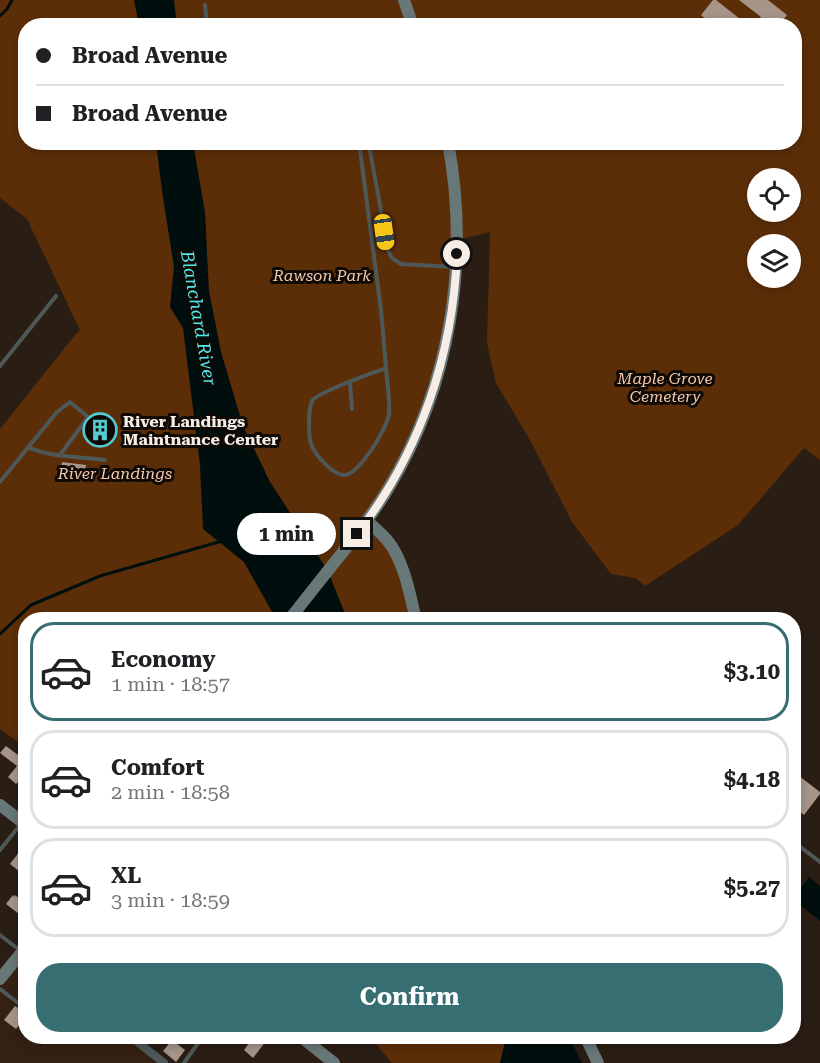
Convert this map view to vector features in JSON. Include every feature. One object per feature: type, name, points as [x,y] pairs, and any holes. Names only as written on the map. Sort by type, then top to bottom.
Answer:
[{"type":"main road","points":[[404,0],[410,18]]},
{"type":"main road","points":[[295,612],[367,521],[387,490],[418,432],[431,396],[446,343],[457,268],[456,202],[449,150]]},
{"type":"main road","points":[[367,521],[388,542],[395,553],[404,572],[414,612]]},
{"type":"main road","points":[[0,805],[18,818]]},
{"type":"main road","points":[[0,979],[18,958]]},
{"type":"main road","points":[[310,1044],[334,1063]]},
{"type":"main road","points":[[589,1044],[598,1063]]},
{"type":"street","points":[[140,1044],[164,1063]]},
{"type":"lane","points":[[205,5],[206,18]]},
{"type":"lane","points":[[360,150],[381,310],[390,412],[388,422],[357,468],[345,475],[336,473],[322,461],[311,446],[309,412],[312,401],[324,392],[386,368]]},
{"type":"lane","points":[[370,150],[387,249],[392,258],[401,264],[457,268]]},
{"type":"lane","points":[[0,366],[56,296]]},
{"type":"lane","points":[[350,383],[352,409]]},
{"type":"lane","points":[[0,482],[57,412],[70,402],[88,417],[60,455]]},
{"type":"lane","points":[[28,447],[36,451],[105,460]]},
{"type":"lane","points":[[0,850],[18,829]]},
{"type":"lane","points":[[801,847],[820,862]]},
{"type":"lane","points":[[0,935],[18,947]]},
{"type":"lane","points":[[0,989],[18,1003]]},
{"type":"lane","points":[[184,1063],[197,1044]]},
{"type":"shaded area","points":[[18,961],[18,1044],[142,1044],[167,1063],[0,1063],[0,979]]},
{"type":"green space","points":[[0,0],[820,0],[820,460],[804,448],[738,525],[645,586],[635,578],[611,574],[572,522],[529,438],[496,383],[487,343],[490,232],[458,240],[446,343],[422,422],[367,521],[388,541],[413,612],[18,612],[18,742],[0,729],[0,429],[80,330],[27,219],[0,198]]},
{"type":"green space","points":[[376,1044],[505,1044],[500,1063],[392,1063]]},
{"type":"water","points":[[134,0],[174,0],[176,18],[138,18]]},
{"type":"water","name":"Blanchard River","points":[[157,150],[194,150],[205,212],[209,291],[221,352],[243,426],[270,482],[328,571],[344,612],[272,612],[244,562],[203,529],[200,465],[183,328],[170,307],[174,267]]},
{"type":"water","points":[[809,877],[820,886],[820,921],[801,906],[801,888]]},
{"type":"water","points":[[505,1044],[572,1044],[582,1063],[500,1063]]},
{"type":"building","points":[[713,0],[716,0],[739,18],[705,18],[701,15]]},
{"type":"building","points":[[739,0],[768,0],[787,15],[785,18],[761,17]]},
{"type":"building","name":"River Landings Maintnance Center","points":[[98,412],[118,427],[102,447],[83,432]]},
{"type":"building","points":[[62,462],[86,465],[84,476],[61,473]]},
{"type":"building","points":[[6,746],[18,755],[18,782],[16,784],[8,777],[17,766],[0,753]]},
{"type":"building","points":[[801,777],[820,792],[804,815],[801,813]]},
{"type":"building","points":[[18,854],[18,870],[10,864]]},
{"type":"building","points":[[15,895],[18,897],[18,913],[6,904]]},
{"type":"building","points":[[15,1006],[18,1008],[16,1029],[4,1020]]},
{"type":"building","points":[[169,1044],[177,1044],[185,1050],[176,1062],[163,1051]]},
{"type":"building","points":[[248,1044],[264,1044],[253,1058],[244,1050]]},
{"type":"waterway","points":[[0,16],[12,0]]},
{"type":"waterway","points":[[24,612],[31,605],[100,576],[222,541]]},
{"type":"waterway","points":[[0,634],[18,617]]},
{"type":"place","name":"River Landings Maintnance Center","points":[[100,430]]},
{"type":"route","points":[[357,534],[401,466],[422,422],[440,370],[452,316],[457,254]]},
{"type":"park label","name":"Rawson Park","points":[[322,275]]},
{"type":"park label","name":"Maple Grove Cemetery","points":[[665,387]]},
{"type":"park label","name":"River Landings","points":[[115,473]]}]
